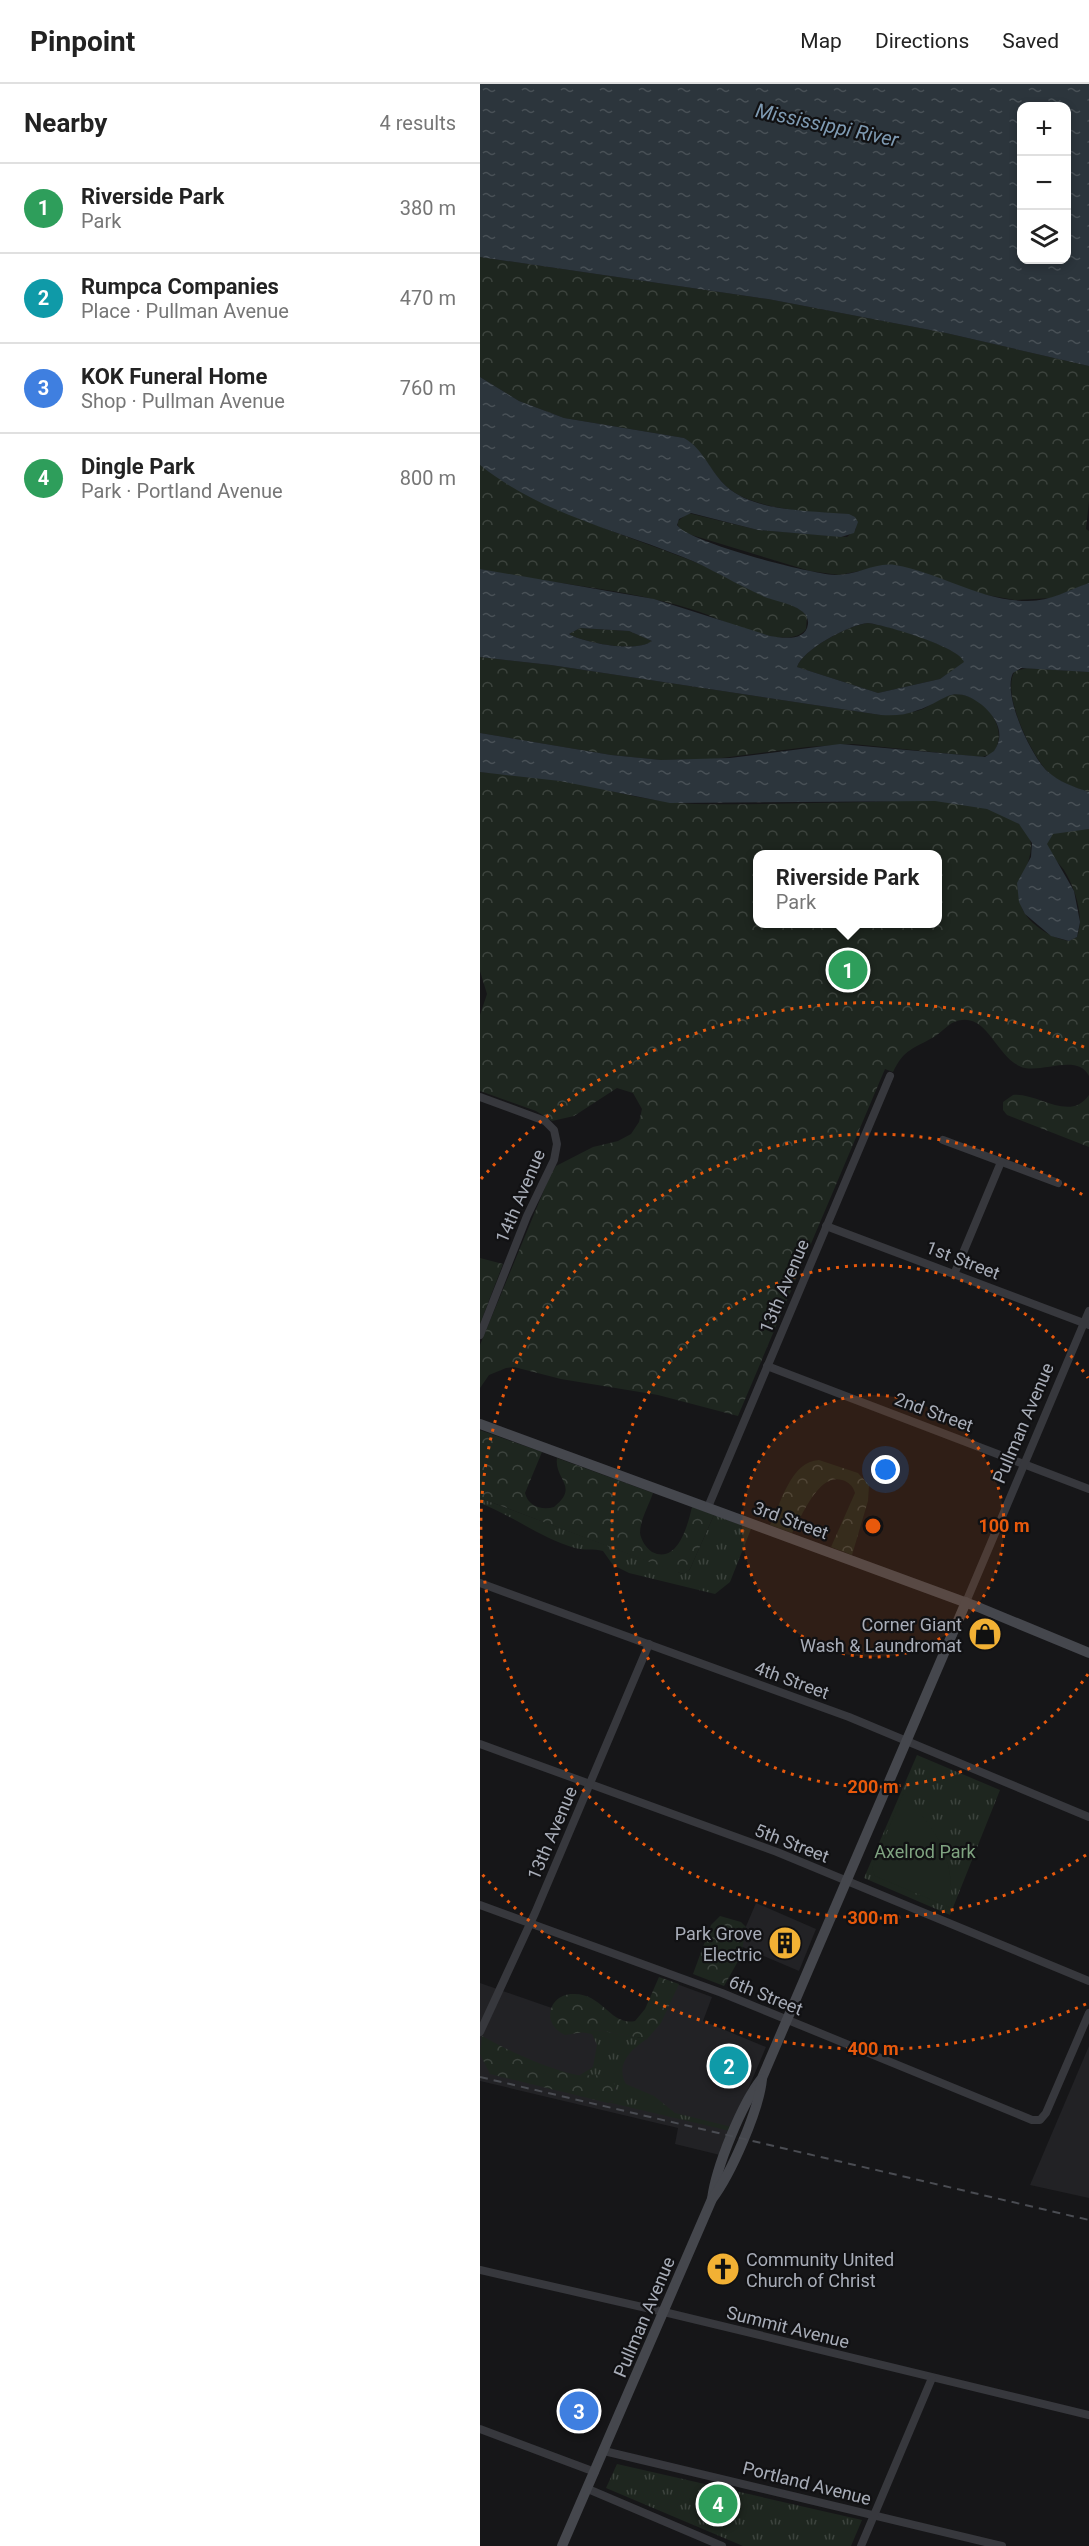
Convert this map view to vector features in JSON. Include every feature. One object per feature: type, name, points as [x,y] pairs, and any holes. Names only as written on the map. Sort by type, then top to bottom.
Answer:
[{"type":"street","name":"13th Avenue","points":[[708,1508],[890,1076]]},
{"type":"street","name":"14th Avenue","points":[[480,1097],[545,1121],[552,1127],[556,1136],[554,1160],[527,1216],[480,1335]]},
{"type":"street","points":[[943,1140],[1058,1183]]},
{"type":"street","points":[[955,1272],[1001,1162]]},
{"type":"street","name":"1st Street","points":[[826,1226],[955,1272],[1086,1324]]},
{"type":"street","name":"Pullman Avenue","points":[[562,2546],[712,2199],[722,2185],[761,2095],[762,2078],[1086,1324],[1089,1311]]},
{"type":"street","name":"2nd Street","points":[[766,1366],[1025,1462],[1089,1489]]},
{"type":"street","name":"3rd Street","points":[[480,1424],[966,1602],[1089,1653]]},
{"type":"street","name":"4th Street","points":[[480,1583],[906,1741],[1089,1817]]},
{"type":"street","name":"13th Avenue","points":[[480,2032],[530,1923],[649,1644]]},
{"type":"street","name":"5th Street","points":[[480,1744],[777,1852],[1089,1981]]},
{"type":"street","name":"6th Street","points":[[480,1905],[709,1988],[1028,2120],[1038,2121],[1046,2113],[1089,2013]]},
{"type":"street","name":"Summit Avenue","points":[[480,2270],[1089,2415]]},
{"type":"street","points":[[861,2546],[932,2378]]},
{"type":"street","points":[[480,2429],[595,2472]]},
{"type":"street","name":"Portland Avenue","points":[[604,2451],[1002,2546]]},
{"type":"street","points":[[588,2488],[722,2546]]},
{"type":"shaded area","points":[[756,1903],[816,1929],[799,1971],[738,1945]]},
{"type":"shaded area","points":[[666,1980],[712,1997],[703,2021],[766,2047],[720,2155],[675,2144],[678,2128],[480,2081],[480,1983],[641,2039]]},
{"type":"shaded area","points":[[1089,2046],[1089,2198],[1030,2185]]},
{"type":"green space","points":[[480,257],[768,299],[946,333],[1089,366],[1089,501],[1086,529],[1089,531],[1089,583],[1052,598],[1015,600],[981,594],[891,565],[839,575],[810,571],[685,533],[679,528],[677,522],[688,513],[758,530],[847,537],[856,529],[849,514],[785,509],[739,495],[721,481],[691,443],[684,438],[564,418],[519,401],[480,377]]},
{"type":"green space","points":[[480,465],[503,481],[551,506],[689,560],[753,591],[796,607],[807,616],[806,629],[797,635],[785,638],[771,636],[646,597],[480,569]]},
{"type":"green space","points":[[868,623],[932,641],[964,659],[964,663],[940,679],[878,693],[797,667],[808,653],[828,639],[850,628]]},
{"type":"green space","points":[[580,628],[629,631],[652,641],[645,645],[635,646],[611,645],[569,634]]},
{"type":"green space","points":[[480,657],[551,665],[881,715],[918,711],[944,697],[957,694],[977,700],[985,707],[997,725],[999,735],[992,754],[982,757],[853,744],[807,747],[714,759],[661,760],[611,755],[480,733]]},
{"type":"green space","points":[[1027,668],[1089,672],[1089,792],[1064,783],[1050,774],[1035,755],[1020,725],[1012,694],[1012,681],[1015,671]]},
{"type":"green space","points":[[480,772],[567,782],[680,803],[759,804],[928,800],[959,802],[988,809],[1015,821],[1028,834],[1031,848],[1020,892],[1022,907],[1033,923],[1041,929],[1054,937],[1069,941],[1077,937],[1079,929],[1078,903],[1068,877],[1048,849],[1047,841],[1051,834],[1056,832],[1089,829],[1089,1076],[1077,1066],[1069,1065],[1025,1068],[1006,1056],[983,1028],[974,1022],[964,1020],[952,1023],[934,1037],[910,1050],[893,1072],[885,1069],[738,1416],[658,1395],[561,1379],[514,1367],[489,1375],[480,1388],[480,1345],[549,1178],[556,1166],[593,1147],[618,1141],[631,1134],[639,1122],[642,1109],[633,1093],[617,1088],[574,1116],[552,1121],[536,1111],[480,1091],[480,1015],[487,994],[480,971]]},
{"type":"green space","points":[[1013,1095],[1022,1095],[1063,1107],[1081,1103],[1089,1095],[1089,1147],[1007,1115],[1003,1110],[1003,1102]]},
{"type":"green space","points":[[480,1258],[503,1264],[480,1324]]},
{"type":"green space","points":[[480,1430],[542,1452],[525,1493],[529,1501],[536,1506],[554,1507],[565,1494],[566,1488],[557,1466],[557,1458],[653,1493],[640,1528],[644,1544],[652,1552],[669,1553],[675,1548],[688,1523],[692,1507],[714,1515],[690,1569],[684,1574],[676,1572],[480,1498]]},
{"type":"green space","points":[[819,1460],[858,1473],[869,1485],[868,1501],[852,1555],[831,1547],[855,1493],[850,1485],[842,1480],[825,1483],[818,1489],[792,1533],[770,1525],[794,1475],[809,1462]]},
{"type":"green space","points":[[480,1498],[683,1574],[690,1569],[714,1515],[751,1529],[730,1582],[715,1594],[629,1573],[613,1565],[603,1551],[578,1549],[550,1539],[480,1503]]},
{"type":"green space","name":"Axelrod Park","points":[[917,1755],[1000,1790],[950,1915],[864,1878]]},
{"type":"green space","points":[[903,1794],[926,1820],[941,1845],[950,1873],[951,1908],[875,1876],[872,1868]]},
{"type":"green space","points":[[720,1916],[741,1922],[746,1927],[741,1956],[724,1986],[693,1974],[711,1925]]},
{"type":"green space","points":[[659,1977],[679,1984],[661,2023],[647,2039],[597,2030],[565,2035],[557,2030],[550,2018],[553,2004],[564,1995],[573,1994],[592,1998],[619,2019],[635,2021],[645,2009]]},
{"type":"green space","points":[[597,2030],[647,2039],[626,2058],[622,2070],[626,2084],[654,2096],[675,2113],[732,2127],[730,2131],[607,2102],[612,2102],[616,2088],[580,2075],[593,2067],[597,2045],[592,2034],[580,2032]]},
{"type":"green space","points":[[482,2036],[516,2054],[553,2068],[577,2075],[598,2075],[608,2078],[615,2085],[615,2099],[608,2103],[490,2074],[480,2054]]},
{"type":"green space","points":[[617,2464],[862,2520],[851,2546],[743,2546],[606,2488]]},
{"type":"water","name":"Mississippi River","points":[[480,84],[1089,84],[1089,366],[946,333],[768,299],[480,257]]},
{"type":"water","points":[[480,377],[519,401],[564,418],[684,438],[697,448],[727,487],[753,501],[785,509],[849,514],[858,522],[854,533],[841,537],[758,530],[691,513],[679,519],[677,525],[686,532],[726,548],[779,564],[824,574],[845,574],[880,565],[895,565],[977,592],[1010,600],[1044,599],[1089,583],[1089,672],[1021,668],[1013,673],[1011,683],[1011,695],[1020,724],[1040,763],[1057,778],[1089,792],[1089,829],[1053,834],[1047,844],[1074,891],[1080,922],[1077,937],[1069,941],[1051,936],[1025,914],[1019,902],[1017,883],[1031,857],[1032,843],[1019,824],[987,809],[935,801],[670,803],[560,781],[480,772],[480,733],[611,755],[661,760],[730,758],[840,744],[985,757],[994,751],[998,743],[999,732],[997,724],[987,709],[975,700],[955,694],[909,713],[881,715],[551,665],[480,657],[480,569],[654,599],[770,636],[793,638],[803,634],[808,624],[804,613],[798,609],[765,597],[683,557],[552,508],[503,482],[480,465]],"holes":[[[868,623],[905,632],[936,644],[950,650],[964,662],[940,679],[878,693],[797,667],[808,653],[828,639],[850,628]],[[580,628],[629,631],[652,641],[645,645],[635,646],[611,645],[586,641],[569,634]]]},
{"type":"railway","points":[[480,2077],[1089,2220]]},
{"type":"place","name":"Riverside Park","points":[[848,970]]},
{"type":"place","name":"Corner Giant Wash & Laundromat","points":[[985,1634]]},
{"type":"place","name":"Park Grove Electric","points":[[785,1943]]},
{"type":"place","name":"Rumpca Companies","points":[[729,2066]]},
{"type":"place","name":"Community United Church of Christ","points":[[723,2269]]},
{"type":"place","name":"KOK Funeral Home","points":[[579,2411]]},
{"type":"place","name":"Dingle Park","points":[[718,2504]]}]
